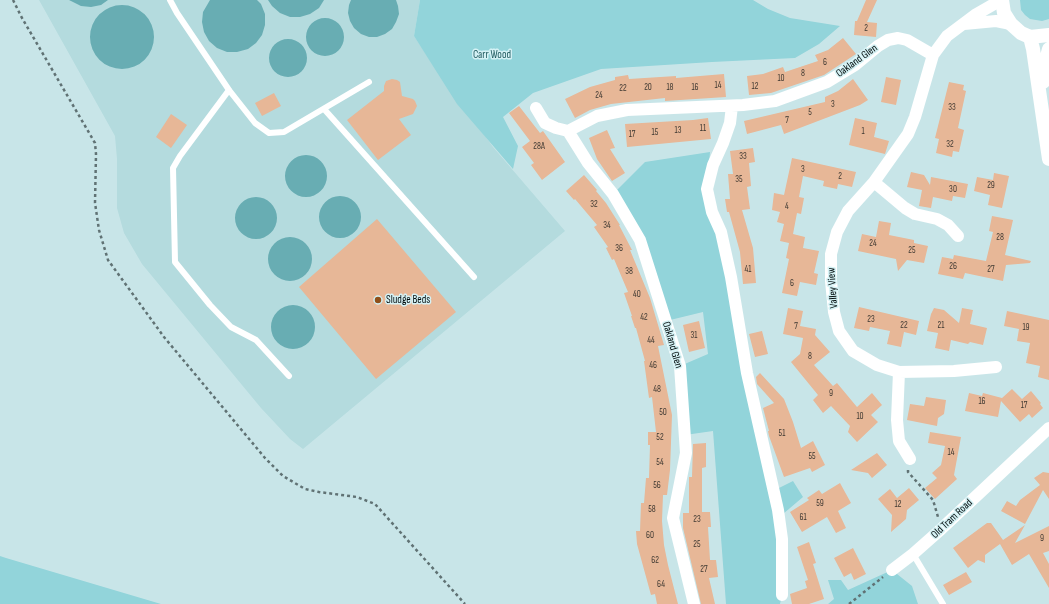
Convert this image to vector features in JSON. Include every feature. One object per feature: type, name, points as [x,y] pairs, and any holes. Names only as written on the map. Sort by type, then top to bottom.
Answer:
[{"type":"street","name":"Valley View","points":[[996,367],[899,372],[877,365],[853,351],[839,331],[834,312],[830,281],[831,254],[838,232],[848,211],[874,182],[908,134],[915,117],[933,55],[947,36],[975,15],[1002,0]]},
{"type":"street","points":[[1002,0],[1004,13],[1011,24],[1021,33],[1030,37],[1049,35]]},
{"type":"street","points":[[963,24],[996,21],[1011,24]]},
{"type":"street","points":[[1030,37],[1049,159]]},
{"type":"street","name":"Oakland Glen","points":[[694,604],[673,518],[686,453],[680,366],[640,240],[613,194],[588,162],[568,132],[597,116],[627,110],[732,106],[775,101],[827,82],[855,66],[878,46],[888,40],[898,38],[907,40],[933,55]]},
{"type":"street","points":[[1041,106],[1043,72],[1049,49]]},
{"type":"street","points":[[732,106],[730,123],[713,165],[707,189],[712,212],[720,232],[731,277],[747,373],[778,510],[782,539],[782,595]]},
{"type":"street","points":[[536,108],[545,122],[568,132]]},
{"type":"street","points":[[874,182],[905,208],[915,214],[937,219],[948,225],[958,236]]},
{"type":"street","points":[[899,372],[897,420],[899,441],[910,459]]},
{"type":"street","name":"Old Tram Road","points":[[892,570],[939,532],[1049,428]]},
{"type":"lane","points":[[170,0],[177,13],[229,90],[255,123],[269,133],[284,132],[369,82]]},
{"type":"lane","points":[[229,90],[180,156],[173,168],[175,262],[210,305],[231,327],[256,340],[289,376]]},
{"type":"lane","points":[[324,109],[474,277]]},
{"type":"lane","points":[[913,554],[943,604]]},
{"type":"path","points":[[13,0],[94,143],[96,154],[95,203],[99,230],[108,260],[160,330],[265,458],[283,476],[305,489],[357,496],[375,504],[465,604]]},
{"type":"path","points":[[910,459],[908,472],[933,500],[938,519],[939,532]]},
{"type":"path","points":[[849,604],[892,570]]},
{"type":"shaded area","points":[[39,0],[420,0],[414,36],[493,147],[565,231],[303,449],[290,439],[261,408],[142,264],[124,233],[117,208],[117,159],[115,136]]},
{"type":"shaded area","points":[[69,0],[108,0],[101,5],[91,7],[81,6]]},
{"type":"shaded area","points":[[210,0],[257,0],[261,4],[265,14],[265,25],[262,35],[256,43],[248,49],[237,52],[227,52],[217,48],[209,41],[204,32],[202,22],[203,12]]},
{"type":"shaded area","points":[[268,0],[324,0],[319,8],[310,14],[300,17],[290,17],[280,13]]},
{"type":"shaded area","points":[[351,0],[396,0],[399,14],[392,29],[377,37],[369,37],[361,34],[354,28],[350,21],[348,13]]},
{"type":"shaded area","points":[[122,5],[140,11],[148,19],[154,37],[148,55],[140,63],[122,69],[104,63],[96,55],[90,37],[96,19],[104,11]]},
{"type":"shaded area","points":[[321,18],[329,18],[339,23],[343,30],[343,44],[339,51],[329,56],[321,56],[311,51],[309,48],[306,41],[306,33],[311,23],[314,21]]},
{"type":"shaded area","points":[[284,39],[292,39],[302,44],[306,51],[306,65],[302,72],[292,77],[284,77],[274,72],[272,69],[269,62],[269,54],[274,44],[277,42]]},
{"type":"shaded area","points":[[302,155],[310,155],[318,158],[324,164],[327,176],[324,188],[318,194],[310,197],[302,197],[294,194],[288,188],[285,180],[285,172],[288,164],[294,158]]},
{"type":"shaded area","points":[[336,196],[344,196],[355,202],[361,213],[361,221],[355,232],[344,238],[336,238],[325,232],[319,221],[319,213],[325,202]]},
{"type":"shaded area","points":[[252,197],[260,197],[268,200],[274,206],[277,218],[274,230],[268,236],[260,239],[252,239],[244,236],[238,230],[235,222],[235,214],[238,206],[244,200]]},
{"type":"shaded area","points":[[290,237],[302,241],[308,247],[312,259],[308,271],[302,277],[290,281],[278,277],[272,271],[268,259],[272,247],[278,241]]},
{"type":"shaded area","points":[[289,305],[297,305],[309,311],[315,323],[315,331],[309,343],[297,349],[289,349],[277,343],[271,331],[271,323],[277,311]]},
{"type":"green space","name":"Carr Wood","points":[[420,0],[753,0],[768,9],[790,18],[840,26],[819,44],[795,58],[601,69],[533,93],[503,117],[518,146],[513,169],[457,104],[414,36]]},
{"type":"green space","points":[[1020,0],[1049,0],[1049,19],[1042,21],[1030,19],[1021,10]]},
{"type":"green space","points":[[710,152],[707,189],[775,490],[793,481],[803,497],[783,514],[782,595],[780,604],[726,604],[713,431],[685,435],[680,366],[708,354],[703,312],[666,321],[640,240],[613,194],[645,162]]},
{"type":"green space","points":[[0,556],[6,558],[161,604],[0,604]]},
{"type":"green space","points":[[892,570],[912,586],[918,604],[828,604],[834,599],[828,580],[841,580],[848,590]]},
{"type":"building","points":[[866,0],[877,0],[867,22],[877,23],[876,37],[854,35],[855,21],[857,21]]},
{"type":"building","points":[[843,38],[856,54],[824,75],[771,93],[749,95],[747,76],[763,74],[783,67],[785,72],[818,61],[815,55],[828,50]]},
{"type":"building","points":[[724,74],[726,97],[665,101],[665,98],[611,104],[590,110],[575,118],[565,99],[590,87],[615,80],[615,77],[628,75],[629,79],[676,76],[676,78]]},
{"type":"building","points":[[886,77],[901,80],[896,105],[881,102]]},
{"type":"building","points":[[392,79],[400,82],[402,96],[413,99],[417,106],[413,114],[399,119],[411,135],[378,160],[347,120],[384,91],[386,81]]},
{"type":"building","points":[[853,79],[868,100],[860,105],[784,134],[781,125],[747,134],[744,121],[825,102],[825,97],[838,91]]},
{"type":"building","points":[[949,82],[964,85],[963,90],[966,91],[958,128],[964,130],[959,152],[953,151],[952,157],[936,153],[939,139],[935,138]]},
{"type":"building","points":[[274,93],[281,106],[262,116],[255,103]]},
{"type":"building","points":[[519,106],[540,133],[543,131],[565,162],[542,180],[531,165],[534,163],[522,147],[530,141],[509,113]]},
{"type":"building","points":[[171,114],[187,125],[171,148],[156,137]]},
{"type":"building","points":[[708,118],[711,139],[627,147],[625,124]]},
{"type":"building","points":[[855,118],[877,123],[874,137],[889,141],[885,154],[849,145]]},
{"type":"building","points":[[607,130],[615,148],[610,149],[625,173],[612,181],[597,159],[589,138]]},
{"type":"building","points":[[753,148],[755,162],[749,163],[751,186],[747,187],[750,209],[742,210],[753,248],[756,283],[743,284],[740,252],[729,212],[727,212],[725,199],[730,199],[728,174],[733,174],[730,151]]},
{"type":"building","points":[[792,158],[856,172],[852,187],[838,184],[837,189],[823,186],[824,181],[803,176],[799,197],[804,198],[801,214],[797,213],[793,234],[805,237],[803,248],[819,251],[814,273],[818,274],[816,285],[800,282],[797,296],[782,293],[789,259],[786,258],[789,243],[780,241],[784,224],[777,222],[780,212],[772,210],[774,193],[784,195]]},
{"type":"building","points":[[911,172],[924,175],[930,185],[931,177],[968,184],[965,198],[953,196],[952,201],[933,197],[931,208],[919,206],[922,190],[907,187]]},
{"type":"building","points":[[994,173],[1009,176],[1002,208],[988,205],[990,195],[974,191],[977,177],[993,180]]},
{"type":"building","points":[[584,175],[606,203],[620,225],[632,250],[630,250],[650,298],[664,345],[658,346],[672,415],[670,470],[667,495],[663,495],[662,521],[664,545],[678,604],[657,604],[655,594],[651,595],[637,544],[636,531],[640,531],[641,503],[644,503],[646,478],[649,478],[650,445],[648,445],[648,432],[656,432],[652,397],[649,398],[645,361],[624,293],[628,292],[614,259],[612,260],[606,248],[608,247],[594,227],[597,225],[575,199],[574,200],[566,191]]},
{"type":"building","points":[[992,216],[1013,220],[1005,255],[1031,261],[1030,263],[1006,265],[1003,281],[965,273],[963,279],[938,274],[942,257],[953,259],[954,255],[986,261],[993,232],[989,231]]},
{"type":"building","name":"Sludge Beds","points":[[377,219],[456,312],[376,379],[299,287]]},
{"type":"building","points":[[879,221],[891,223],[889,235],[914,240],[914,243],[928,246],[924,263],[907,260],[898,271],[896,259],[858,251],[862,234],[876,237]]},
{"type":"building","points":[[859,307],[919,321],[916,335],[904,332],[901,347],[887,344],[890,331],[870,327],[869,331],[854,328]]},
{"type":"building","points":[[788,308],[803,311],[800,326],[816,329],[815,335],[830,352],[814,365],[833,386],[837,383],[857,407],[872,393],[882,405],[871,415],[878,422],[857,442],[848,432],[850,426],[831,406],[823,413],[813,400],[818,395],[791,362],[800,354],[803,338],[783,334]]},
{"type":"building","points":[[934,308],[944,310],[959,323],[962,308],[973,310],[970,324],[987,328],[983,345],[970,342],[968,344],[951,340],[949,351],[935,348],[938,333],[927,331]]},
{"type":"building","points":[[1007,311],[1049,320],[1049,380],[1038,377],[1040,366],[1026,363],[1030,343],[1017,341],[1019,329],[1004,326]]},
{"type":"building","points":[[699,321],[705,348],[689,352],[683,325]]},
{"type":"building","points":[[762,331],[768,354],[755,357],[749,334]]},
{"type":"building","points":[[760,373],[784,399],[801,448],[813,441],[825,465],[812,472],[810,468],[784,477],[769,436],[763,408],[774,403],[757,384],[756,377]]},
{"type":"building","points":[[1012,389],[1022,399],[1031,391],[1041,403],[1040,404],[1043,408],[1032,418],[1029,414],[1020,422],[1001,401],[998,417],[965,411],[969,393],[982,396],[983,393],[1002,398]]},
{"type":"building","points":[[926,397],[946,400],[944,414],[938,418],[937,426],[907,420],[910,404],[924,406]]},
{"type":"building","points":[[930,432],[961,437],[954,475],[957,479],[935,499],[925,488],[937,478],[932,473],[941,465],[945,446],[928,443]]},
{"type":"building","points":[[706,443],[706,467],[702,468],[702,512],[710,512],[711,527],[708,527],[710,560],[716,560],[718,577],[709,578],[715,604],[701,604],[683,528],[683,513],[689,513],[689,477],[692,477],[693,444]]},
{"type":"building","points":[[877,453],[887,465],[872,478],[868,473],[851,470]]},
{"type":"building","points":[[1043,472],[1049,473],[1049,499],[1043,490],[1025,524],[1001,511],[1007,501],[1016,506],[1020,500],[1040,485],[1034,478]]},
{"type":"building","points":[[840,483],[851,503],[838,511],[846,528],[836,533],[827,517],[802,532],[790,512],[809,500],[807,498],[819,490],[822,494]]},
{"type":"building","points":[[909,488],[919,500],[907,510],[906,519],[891,532],[892,515],[878,499],[890,489],[897,498]]},
{"type":"building","points":[[987,523],[991,523],[1003,540],[1025,525],[1015,543],[1049,526],[1049,551],[1043,553],[1049,564],[1049,588],[1029,554],[1012,565],[1000,544],[985,555],[985,563],[978,560],[968,568],[953,548]]},
{"type":"building","points":[[809,542],[816,563],[813,564],[824,599],[809,604],[792,604],[790,594],[807,588],[805,581],[808,580],[797,547]]},
{"type":"building","points":[[853,548],[866,574],[854,580],[851,573],[844,577],[834,558]]},
{"type":"building","points":[[966,572],[972,582],[949,595],[943,585]]},
{"type":"place","name":"Sludge Beds","points":[[378,300]]}]
